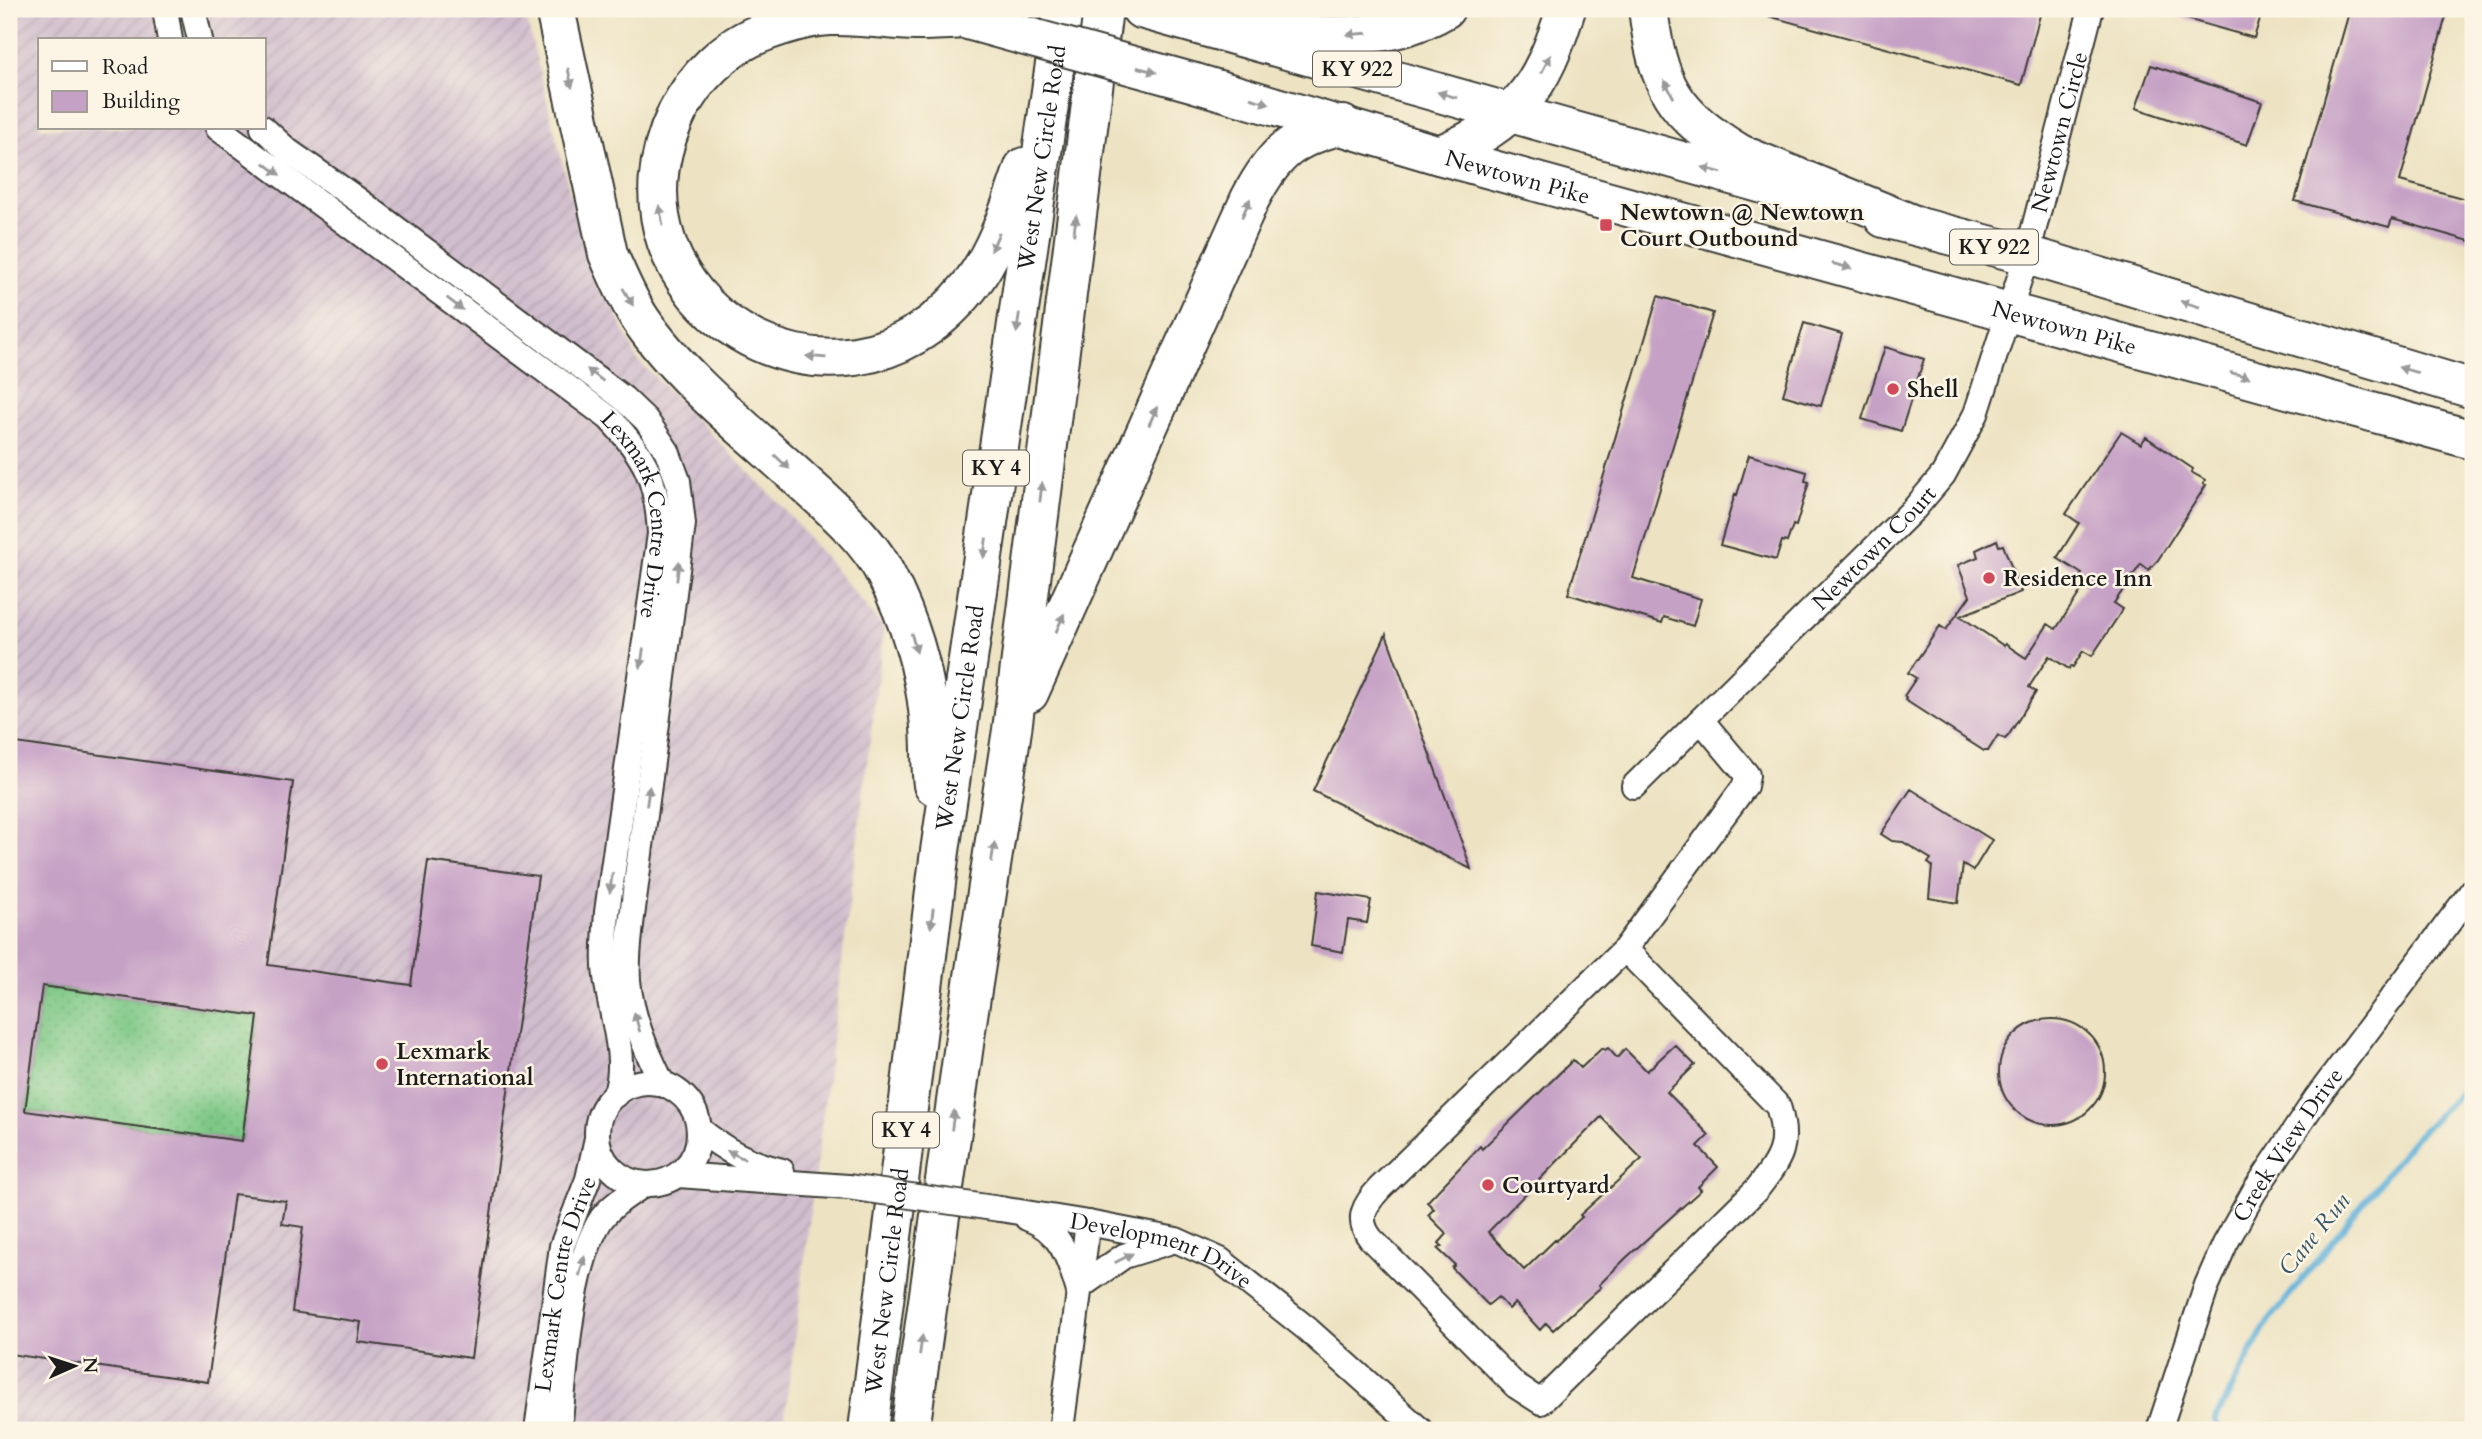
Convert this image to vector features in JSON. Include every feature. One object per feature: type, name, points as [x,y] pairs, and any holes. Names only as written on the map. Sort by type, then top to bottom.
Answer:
[{"type":"highway","name":"Newtown Pike","points":[[927,9],[1343,125],[1439,155],[2473,440]]},
{"type":"highway","name":"West New Circle Road","points":[[868,1430],[940,850],[1063,9]]},
{"type":"highway","name":"West New Circle Road","points":[[909,1430],[1012,730],[1102,9]]},
{"type":"highway","name":"KY 922","points":[[1141,9],[2027,255],[2473,389]]},
{"type":"highway","points":[[1202,25],[1320,36],[1364,34],[1401,27],[1445,9]]},
{"type":"highway","points":[[1439,155],[1470,142],[1513,113],[1536,84],[1548,61],[1566,9]]},
{"type":"highway","points":[[1648,9],[1655,56],[1674,99],[1692,120],[1713,138],[1740,154],[1917,226]]},
{"type":"highway","points":[[556,10],[608,254],[621,285],[641,319],[686,373],[833,509],[886,573],[910,631],[923,677],[930,719],[940,850]]},
{"type":"highway","points":[[964,19],[919,21],[831,16],[802,21],[762,32],[733,48],[708,68],[686,95],[669,130],[660,167],[658,207],[668,247],[689,286],[717,315],[749,337],[782,352],[819,359],[855,357],[889,347],[922,331],[950,308],[970,286],[989,254],[1013,200],[1052,86]]},
{"type":"highway","points":[[1012,730],[1265,170],[1300,138],[1343,125]]},
{"type":"street","points":[[165,9],[170,38]]},
{"type":"street","points":[[193,9],[200,38]]},
{"type":"street","name":"Newtown Circle","points":[[2027,255],[2091,9]]},
{"type":"street","name":"Lexmark Centre Drive","points":[[221,130],[609,418],[633,443],[645,463],[654,487],[660,534],[607,912],[605,965],[610,1009],[620,1056],[619,1084],[615,1095]]},
{"type":"street","name":"Lexmark Centre Drive","points":[[265,130],[288,151],[597,376],[646,420],[667,451],[677,481],[683,524],[635,892],[628,981],[642,1038],[663,1085]]},
{"type":"street","name":"Newtown Court","points":[[1634,786],[1915,508],[1942,475],[1976,414],[2027,255]]},
{"type":"street","points":[[1625,949],[1778,1106],[1784,1127],[1784,1141],[1780,1156],[1757,1189],[1541,1402],[1516,1387],[1371,1239],[1363,1226],[1364,1209],[1380,1188],[1625,949],[1745,786],[1747,775],[1700,720]]},
{"type":"street","name":"Creek View Drive","points":[[2159,1430],[2207,1285],[2225,1244],[2254,1192],[2316,1099],[2473,890]]},
{"type":"street","points":[[646,1082],[663,1085],[677,1091],[688,1101],[699,1129],[697,1146],[690,1162],[678,1174],[657,1184],[645,1185],[624,1178],[608,1165],[597,1138],[601,1114],[615,1095],[629,1086],[646,1082]]},
{"type":"street","name":"Development Drive","points":[[699,1129],[724,1149],[756,1165],[848,1187]]},
{"type":"street","name":"Lexmark Centre Drive","points":[[537,1430],[562,1246],[588,1179],[597,1138]]},
{"type":"street","name":"Development Drive","points":[[678,1174],[848,1187],[1088,1223],[1176,1240],[1220,1260],[1306,1328],[1420,1430]]},
{"type":"street","name":"Lexmark Centre Drive","points":[[559,1430],[573,1309],[580,1270],[589,1242],[603,1217],[622,1199],[645,1185]]},
{"type":"street","points":[[1000,1209],[1048,1228],[1068,1255],[1078,1288]]},
{"type":"street","points":[[1060,1430],[1088,1223]]},
{"type":"street","points":[[1078,1288],[1124,1256],[1176,1240]]},
{"type":"shaded area","name":"Lexmark International","points":[[9,9],[524,9],[580,233],[637,359],[780,504],[884,628],[783,1430],[9,1430]]},
{"type":"green space","points":[[42,986],[258,1016],[242,1141],[25,1111]]},
{"type":"building","points":[[1761,9],[2019,9],[2040,15],[2021,85],[1761,14]]},
{"type":"building","points":[[2170,9],[2263,9],[2254,38],[2169,14]]},
{"type":"building","points":[[2350,9],[2448,9],[2400,181],[2473,201],[2473,242],[2392,219],[2389,227],[2295,201]]},
{"type":"building","points":[[2151,65],[2262,102],[2247,145],[2136,108]]},
{"type":"building","points":[[1658,296],[1713,313],[1633,578],[1701,599],[1693,626],[1664,617],[1662,623],[1568,594]]},
{"type":"building","points":[[1804,323],[1842,334],[1821,406],[1783,395]]},
{"type":"building","name":"Shell","points":[[1885,347],[1924,359],[1901,431],[1862,419]]},
{"type":"building","points":[[2121,432],[2141,444],[2146,437],[2193,469],[2191,472],[2205,480],[2203,484],[2206,485],[2158,560],[2149,570],[2141,564],[2114,603],[2123,609],[2092,656],[2083,651],[2069,669],[2049,656],[2029,687],[2036,692],[2008,736],[2005,739],[1998,735],[1988,751],[1984,751],[1905,700],[1904,696],[1916,678],[1908,673],[1940,626],[1946,630],[1970,596],[1958,565],[1978,557],[1976,550],[1997,540],[1999,546],[2003,545],[2021,592],[1960,616],[2026,658],[2048,624],[2056,629],[2085,585],[2077,581],[2082,574],[2057,558],[2079,523],[2066,514]]},
{"type":"building","points":[[1749,455],[1807,472],[1805,481],[1809,482],[1796,526],[1793,525],[1787,542],[1782,541],[1776,560],[1720,545]]},
{"type":"building","points":[[1386,634],[1466,854],[1471,869],[1313,791]]},
{"type":"building","name":"Lexmark International","points":[[9,742],[293,782],[268,965],[411,985],[428,861],[538,876],[471,1358],[358,1342],[361,1322],[292,1312],[303,1227],[282,1224],[286,1201],[234,1194],[208,1382],[9,1354]],"holes":[[[42,986],[258,1016],[242,1141],[25,1111]]]},
{"type":"building","points":[[1911,789],[1992,840],[1973,871],[1963,865],[1958,903],[1929,898],[1932,866],[1928,863],[1931,859],[1903,842],[1892,841],[1881,834]]},
{"type":"building","points":[[1318,891],[1371,900],[1367,923],[1348,920],[1343,952],[1311,946]]},
{"type":"building","points":[[2052,1019],[2072,1023],[2089,1035],[2101,1052],[2105,1072],[2101,1092],[2089,1109],[2072,1121],[2052,1125],[2032,1121],[2015,1109],[2003,1092],[1999,1072],[2003,1052],[2015,1035],[2032,1023]]},
{"type":"building","name":"Courtyard","points":[[1675,1045],[1695,1065],[1667,1092],[1709,1135],[1698,1146],[1718,1167],[1698,1187],[1701,1190],[1626,1258],[1599,1285],[1601,1287],[1553,1330],[1546,1323],[1540,1330],[1515,1303],[1509,1309],[1498,1297],[1488,1305],[1452,1268],[1455,1265],[1438,1249],[1442,1246],[1439,1243],[1447,1234],[1428,1215],[1434,1209],[1427,1202],[1480,1146],[1482,1149],[1573,1060],[1581,1068],[1602,1048],[1608,1048],[1617,1058],[1625,1049],[1647,1071]],"holes":[[[1601,1117],[1642,1159],[1524,1270],[1488,1232]]]},
{"type":"waterway","name":"Cane Run","points":[[2220,1430],[2215,1420],[2265,1326],[2414,1139],[2473,1080]]},
{"type":"place","name":"Newtown @ Newtown Court Outbound","points":[[1606,225]]},
{"type":"place","name":"Shell","points":[[1893,389]]},
{"type":"place","name":"Residence Inn","points":[[1989,578]]},
{"type":"place","name":"Lexmark International","points":[[382,1064]]},
{"type":"place","name":"Courtyard","points":[[1488,1185]]}]
